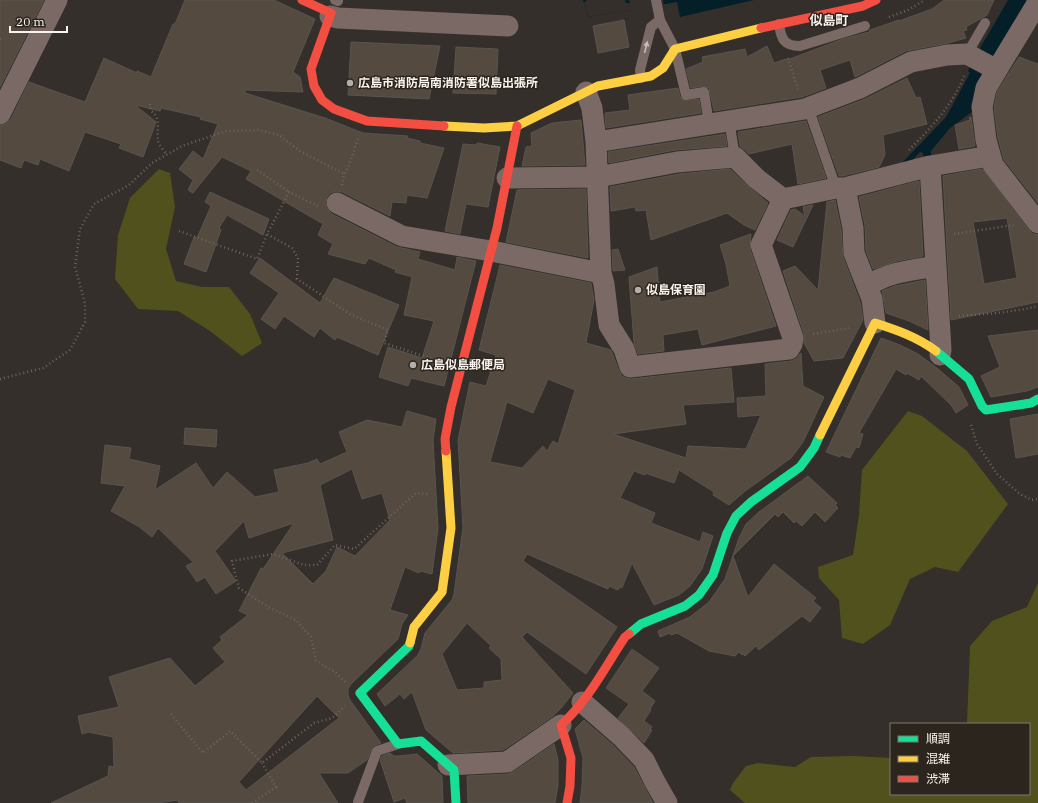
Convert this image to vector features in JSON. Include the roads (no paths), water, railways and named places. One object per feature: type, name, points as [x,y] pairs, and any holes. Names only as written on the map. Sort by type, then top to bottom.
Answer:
[{"type":"street","points":[[0,114],[57,0]]},
{"type":"street","points":[[302,0],[331,12],[334,6]]},
{"type":"street","points":[[334,6],[311,69],[314,86],[322,100],[334,109],[364,119],[484,128],[517,126],[598,86],[651,76],[659,73],[675,49],[862,6],[876,0]]},
{"type":"street","points":[[1036,2],[995,69],[986,88],[982,107],[986,140],[993,165],[1038,223]]},
{"type":"street","points":[[334,6],[338,18],[508,26]]},
{"type":"street","points":[[596,142],[807,108],[860,88],[911,62],[947,55],[970,56],[995,69]]},
{"type":"street","points":[[586,92],[592,108],[596,142],[601,273],[604,284],[609,325],[624,349],[630,366],[789,349],[793,338],[761,245],[783,199]]},
{"type":"street","points":[[456,803],[454,770],[421,741],[398,744],[360,693],[409,646],[414,627],[442,592],[452,528],[448,494],[445,439],[460,368],[491,251],[517,126]]},
{"type":"street","points":[[507,178],[598,177],[677,162],[734,157],[756,179],[783,199],[840,188],[930,166],[990,156]]},
{"type":"street","points":[[930,166],[941,350],[940,355]]},
{"type":"street","points":[[448,765],[507,762],[561,725],[571,716],[596,683],[625,637],[641,624],[685,606],[699,594],[714,575],[727,533],[736,516],[751,502],[800,467],[814,448],[875,323],[874,308],[868,286],[854,253],[853,228],[840,188]]},
{"type":"street","points":[[337,203],[402,236],[491,251],[601,273]]},
{"type":"street","points":[[868,286],[876,280],[886,276],[936,266]]},
{"type":"street","points":[[875,323],[905,333],[925,343],[945,358],[969,379],[982,406],[986,410],[1031,403],[1038,399]]},
{"type":"street","points":[[582,702],[621,736],[644,760],[667,803]]},
{"type":"street","points":[[561,725],[571,758],[570,786],[567,803]]},
{"type":"lane","points":[[656,0],[660,20],[675,49],[686,95],[704,92],[709,124]]},
{"type":"lane","points":[[641,78],[640,70],[651,27],[660,20]]},
{"type":"lane","points":[[970,56],[985,23]]},
{"type":"lane","points":[[779,24],[781,36],[789,44],[800,46],[865,26]]},
{"type":"lane","points":[[807,108],[840,188]]},
{"type":"lane","points":[[729,120],[734,157]]},
{"type":"lane","points":[[358,802],[377,751],[398,744]]},
{"type":"water","points":[[583,0],[754,0],[680,17],[677,2],[588,17]]},
{"type":"water","points":[[1008,0],[1026,0],[1027,5],[973,111],[950,128],[931,151],[931,162],[924,163],[923,153],[920,152],[902,171],[897,168],[946,117],[970,73],[968,71],[972,62]]},
{"type":"place","name":"広島市消防局南消防署似島出張所","points":[[350,83]]},
{"type":"place","name":"似島保育園","points":[[638,290]]},
{"type":"place","name":"広島似島郵便局","points":[[413,365]]},
{"type":"district","name":"似島町","points":[[829,20]]}]
